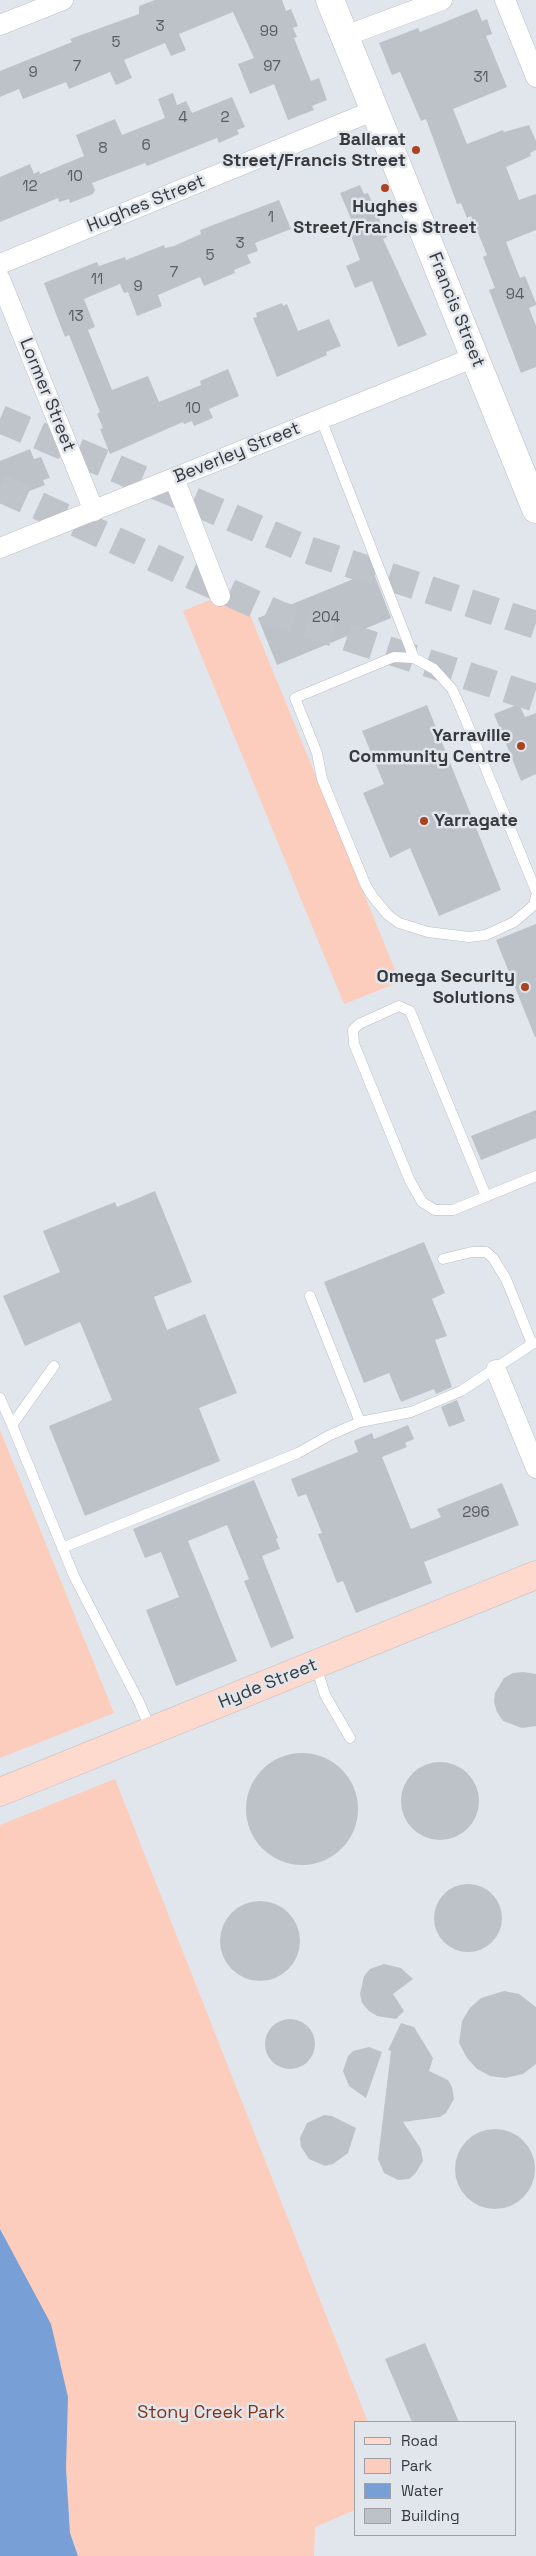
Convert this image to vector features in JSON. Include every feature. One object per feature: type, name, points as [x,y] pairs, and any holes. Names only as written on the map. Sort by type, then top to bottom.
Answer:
[{"type":"main road","name":"Francis Street","points":[[330,0],[536,509]]},
{"type":"main road","name":"Hyde Street","points":[[0,1792],[536,1575]]},
{"type":"street","points":[[0,25],[62,0]]},
{"type":"street","points":[[345,36],[442,0]]},
{"type":"street","points":[[505,0],[536,77]]},
{"type":"street","name":"Hughes Street","points":[[0,264],[375,110]]},
{"type":"street","name":"Lormer Street","points":[[0,279],[94,510]]},
{"type":"street","name":"Beverley Street","points":[[0,548],[475,357]]},
{"type":"street","points":[[174,478],[220,596]]},
{"type":"street","points":[[496,1370],[536,1468]]},
{"type":"lane","points":[[321,419],[414,658]]},
{"type":"lane","points":[[536,891],[452,689],[434,670],[414,658],[399,656],[387,659],[295,698],[317,753],[322,779],[366,886],[380,906],[399,922],[428,932],[457,937],[486,935],[506,926],[527,912],[534,904],[536,896]]},
{"type":"lane","points":[[486,1196],[410,1011],[399,1006],[359,1024],[354,1030],[354,1044],[418,1197],[428,1207],[444,1211],[453,1210],[536,1176]]},
{"type":"lane","points":[[62,1548],[298,1453],[328,1436],[360,1422],[411,1412],[461,1391],[496,1370],[524,1347],[534,1344],[506,1278],[493,1258],[486,1252],[479,1252],[443,1259]]},
{"type":"lane","points":[[310,1296],[360,1422]]},
{"type":"lane","points":[[12,1425],[54,1366]]},
{"type":"lane","points":[[0,1398],[74,1576],[139,1702],[151,1731]]},
{"type":"lane","points":[[316,1665],[325,1695],[350,1738]]},
{"type":"green space","points":[[239,588],[400,982],[344,1004],[183,611]]},
{"type":"green space","points":[[0,1430],[114,1713],[0,1758]]},
{"type":"green space","name":"Stony Creek Park","points":[[115,1779],[368,2421],[354,2421],[354,2510],[315,2527],[314,2556],[78,2556],[70,2533],[66,2468],[3,2232],[0,2229],[0,1825]]},
{"type":"water","points":[[0,2229],[51,2324],[68,2397],[66,2468],[70,2533],[78,2556],[0,2556]]},
{"type":"building","points":[[155,0],[282,0],[286,11],[291,9],[298,26],[293,28],[297,37],[294,38],[311,81],[319,78],[327,100],[312,106],[314,110],[288,120],[274,84],[250,94],[238,64],[254,58],[233,12],[179,34],[186,50],[171,56],[165,43],[124,60],[132,78],[116,85],[110,72],[69,89],[66,82],[23,99],[19,89],[0,97],[0,71],[72,42],[70,39],[139,14],[139,6]]},
{"type":"building","points":[[477,9],[482,21],[487,19],[492,34],[486,36],[507,87],[453,109],[467,144],[503,130],[504,132],[529,125],[536,141],[536,150],[530,153],[531,156],[506,167],[519,200],[536,194],[536,230],[506,242],[520,278],[525,276],[536,303],[536,305],[529,308],[536,326],[536,367],[521,373],[489,290],[495,288],[483,257],[487,255],[471,216],[467,218],[461,203],[457,204],[426,119],[421,121],[400,72],[392,75],[379,43],[418,28],[420,32]]},
{"type":"building","points":[[173,93],[177,105],[186,101],[192,113],[232,97],[245,127],[237,130],[239,134],[219,143],[217,138],[147,166],[145,163],[92,183],[95,190],[93,194],[70,203],[69,199],[59,202],[58,198],[0,222],[0,177],[30,164],[34,174],[39,171],[40,174],[84,156],[76,135],[115,119],[122,135],[165,118],[158,99]]},
{"type":"building","points":[[360,185],[364,194],[368,193],[387,237],[383,239],[427,335],[398,347],[372,281],[355,288],[346,266],[360,260],[348,228],[354,226],[340,193]]},
{"type":"building","points":[[279,200],[291,229],[255,243],[258,251],[247,255],[251,263],[234,270],[235,273],[204,286],[200,277],[158,295],[162,306],[137,316],[128,292],[124,293],[120,284],[84,299],[95,327],[88,330],[112,390],[148,376],[159,402],[201,385],[200,381],[228,369],[239,396],[209,409],[213,418],[194,426],[192,421],[184,424],[183,422],[110,454],[100,429],[103,428],[97,414],[100,412],[69,335],[65,337],[44,283],[97,262],[99,266],[125,257],[126,260],[164,245],[165,248],[174,246],[201,234],[200,230]]},
{"type":"building","points":[[282,303],[283,306],[287,304],[298,331],[329,319],[341,346],[326,352],[327,355],[277,377],[253,318],[257,317],[256,313]]},
{"type":"building","points":[[30,449],[34,459],[41,457],[50,478],[43,480],[45,485],[24,493],[23,489],[0,498],[0,461]]},
{"type":"building","points":[[373,571],[391,618],[277,665],[258,618]]},
{"type":"building","name":"Yarraville Community Centre","points":[[519,704],[525,717],[536,713],[536,774],[521,781],[494,714]]},
{"type":"building","name":"Yarragate","points":[[427,705],[501,890],[439,916],[410,848],[390,858],[363,793],[384,784],[362,731]]},
{"type":"building","name":"Omega Security Solutions","points":[[536,924],[536,1037],[535,1037],[496,940]]},
{"type":"building","points":[[536,1110],[536,1138],[481,1160],[471,1136]]},
{"type":"building","points":[[155,1191],[192,1282],[154,1297],[167,1330],[205,1314],[237,1393],[199,1408],[220,1461],[85,1516],[49,1426],[112,1400],[80,1322],[25,1346],[3,1296],[60,1272],[43,1231],[115,1202],[117,1207]]},
{"type":"building","points":[[424,1242],[445,1293],[432,1299],[447,1336],[435,1340],[452,1387],[436,1394],[434,1389],[401,1402],[389,1373],[364,1383],[324,1282]]},
{"type":"building","points":[[457,1400],[465,1421],[449,1427],[441,1407]]},
{"type":"building","points":[[408,1425],[414,1439],[405,1443],[407,1447],[382,1457],[411,1529],[441,1517],[437,1509],[502,1483],[519,1525],[424,1562],[432,1583],[356,1613],[343,1581],[337,1583],[318,1534],[322,1533],[306,1494],[298,1497],[291,1479],[358,1452],[354,1441],[372,1433],[374,1439]]},
{"type":"building","points":[[254,1480],[278,1538],[276,1539],[280,1549],[262,1556],[294,1638],[271,1648],[244,1581],[249,1579],[227,1525],[188,1541],[237,1661],[176,1686],[146,1610],[179,1597],[161,1552],[145,1558],[133,1529]]},
{"type":"building","points":[[513,1673],[536,1674],[536,1726],[522,1728],[503,1721],[497,1712],[494,1702],[495,1693],[504,1678]]},
{"type":"building","points":[[302,1753],[323,1758],[341,1770],[353,1788],[358,1809],[353,1830],[341,1848],[323,1860],[302,1865],[281,1860],[263,1848],[251,1830],[246,1809],[251,1788],[263,1770],[281,1758]]},
{"type":"building","points":[[440,1762],[455,1765],[468,1773],[476,1786],[479,1801],[476,1816],[468,1829],[455,1837],[440,1840],[425,1837],[412,1829],[404,1816],[401,1801],[404,1786],[412,1773],[425,1765]]},
{"type":"building","points":[[461,1884],[475,1884],[487,1889],[497,1899],[502,1911],[502,1925],[497,1937],[487,1947],[475,1952],[461,1952],[449,1947],[439,1937],[434,1925],[434,1911],[439,1899],[449,1889]]},
{"type":"building","points":[[252,1901],[268,1901],[289,1912],[300,1933],[300,1949],[289,1970],[268,1981],[252,1981],[238,1975],[226,1963],[220,1949],[220,1933],[226,1919],[238,1907]]},
{"type":"building","points":[[384,1964],[401,1968],[413,1979],[393,1994],[404,2011],[396,2019],[377,2016],[369,2011],[362,2003],[360,1994],[364,1976],[370,1969]]},
{"type":"building","points":[[504,1991],[519,1994],[536,2007],[536,2064],[523,2074],[505,2078],[490,2076],[477,2069],[467,2058],[459,2043],[462,2021],[470,2008],[481,1998]]},
{"type":"building","points":[[290,2019],[304,2023],[311,2030],[315,2044],[311,2058],[304,2065],[290,2069],[276,2065],[269,2058],[265,2044],[269,2030],[276,2023]]},
{"type":"building","points":[[401,2023],[414,2027],[433,2058],[429,2071],[448,2080],[452,2087],[454,2099],[446,2113],[440,2117],[403,2122],[421,2149],[423,2161],[415,2174],[409,2179],[398,2180],[384,2173],[378,2159],[391,2051],[388,2050]]},
{"type":"building","points":[[369,2047],[382,2052],[366,2098],[349,2086],[343,2071],[348,2056],[353,2051]]},
{"type":"building","points":[[324,2115],[332,2116],[356,2128],[348,2153],[333,2164],[325,2166],[309,2159],[301,2147],[300,2138],[307,2123]]},
{"type":"building","points":[[487,2129],[503,2129],[524,2140],[535,2161],[535,2177],[524,2198],[503,2209],[487,2209],[473,2203],[461,2191],[455,2177],[455,2161],[461,2147],[473,2135]]},
{"type":"building","points":[[425,2343],[459,2421],[412,2421],[385,2359]]},
{"type":"tunnel","points":[[0,419],[308,550],[536,625]]},
{"type":"tunnel","points":[[0,488],[279,615],[536,698]]},
{"type":"place","name":"Ballarat Street/Francis Street","points":[[416,150]]},
{"type":"place","name":"Hughes Street/Francis Street","points":[[385,188]]},
{"type":"place","name":"Yarraville Community Centre","points":[[521,746]]},
{"type":"place","name":"Yarragate","points":[[424,821]]},
{"type":"place","name":"Omega Security Solutions","points":[[525,987]]}]
